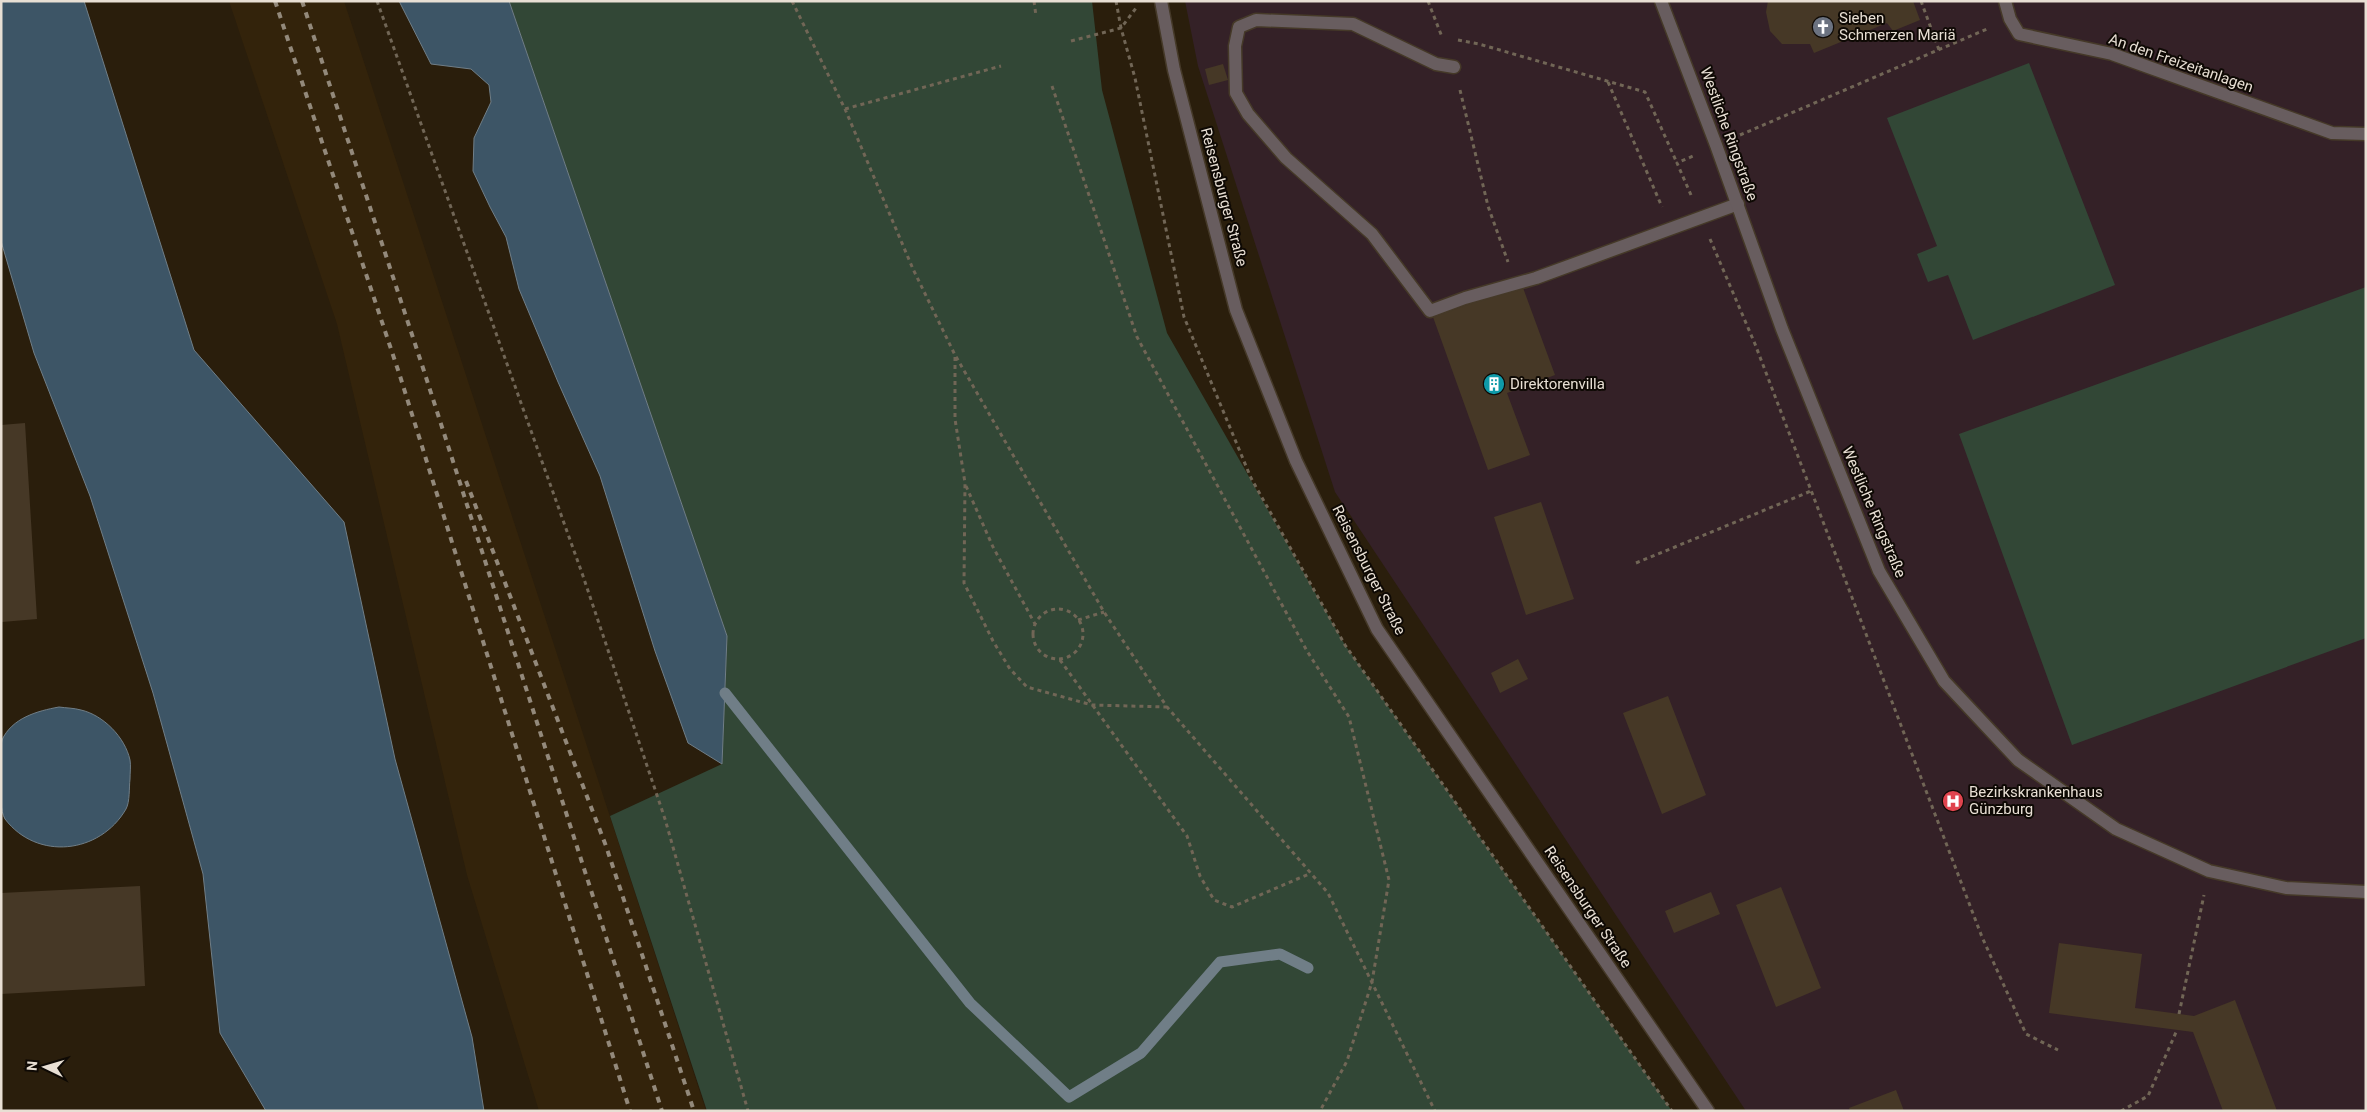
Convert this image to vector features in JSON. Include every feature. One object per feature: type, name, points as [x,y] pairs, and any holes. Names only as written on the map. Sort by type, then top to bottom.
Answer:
[{"type":"street","name":"Reisensburger Straße","points":[[1161,1],[1174,70],[1236,310],[1296,460],[1377,628],[1708,1111]]},
{"type":"street","name":"Westliche Ringstraße","points":[[1661,1],[1738,204],[1782,329],[1879,571],[1944,681],[2018,760],[2116,829],[2209,871],[2286,888],[2366,892]]},
{"type":"street","name":"An den Freizeitanlagen","points":[[2004,1],[2010,20],[2019,34],[2112,54],[2332,133],[2366,134]]},
{"type":"street","points":[[1454,67],[1436,64],[1353,24],[1256,20],[1239,27],[1235,46],[1236,93],[1248,114],[1286,158],[1372,234],[1430,311],[1515,284],[1738,204]]},
{"type":"path","points":[[377,1],[583,576],[659,801],[748,1111]]},
{"type":"path","points":[[792,1],[845,109],[913,269],[955,355],[1104,612],[1167,707],[1309,874],[1328,893],[1435,1111]]},
{"type":"path","points":[[1034,1],[1036,16]]},
{"type":"path","points":[[1071,41],[1121,28],[1142,1]]},
{"type":"path","points":[[1428,1],[1440,37],[1454,67],[1488,206],[1515,284]]},
{"type":"path","points":[[1921,1],[1939,50]]},
{"type":"path","points":[[1677,164],[1716,145],[2010,20]]},
{"type":"path","points":[[1440,37],[1479,44],[1645,92],[1755,344],[1982,937],[2026,1034],[2058,1050]]},
{"type":"path","points":[[845,109],[1001,66]]},
{"type":"path","points":[[1608,82],[1671,228]]},
{"type":"path","points":[[1052,86],[1137,337],[1307,651],[1349,717],[1389,880],[1372,982],[1347,1061],[1320,1111]]},
{"type":"path","points":[[955,355],[956,419],[965,484],[964,583],[993,641],[1010,669],[1027,687],[1092,705],[1167,707]]},
{"type":"path","points":[[965,484],[992,547],[1035,624]]},
{"type":"path","points":[[1636,563],[1811,491]]},
{"type":"path","points":[[1056,609],[1068,611],[1078,620],[1083,632],[1080,645],[1072,655],[1060,660],[1047,658],[1037,649],[1032,636],[1035,624],[1043,613],[1056,609]]},
{"type":"path","points":[[1078,620],[1104,612]]},
{"type":"path","points":[[1060,660],[1186,836],[1200,876],[1214,900],[1232,907],[1309,874]]},
{"type":"path","points":[[2179,1014],[2209,871]]},
{"type":"path","points":[[2121,1111],[2148,1096],[2177,1030]]},
{"type":"shaded area","points":[[229,1],[344,1],[706,1111],[539,1111],[467,875],[337,324]]},
{"type":"shaded area","name":"Bezirkskrankenhaus Günzburg","points":[[1185,1],[2366,1],[2366,1111],[1746,1111],[1335,492],[1198,66]]},
{"type":"green space","points":[[509,1],[1092,1],[1102,90],[1167,333],[1345,645],[1672,1111],[707,1111],[610,816],[722,764],[727,636]]},
{"type":"green space","points":[[2029,63],[2115,285],[1973,340],[1948,275],[1928,282],[1917,254],[1937,246],[1887,118]]},
{"type":"green space","points":[[2366,287],[2366,638],[2072,745],[1959,434]]},
{"type":"water","points":[[1,1],[84,1],[194,350],[344,522],[395,759],[472,1037],[484,1111],[266,1111],[220,1033],[203,874],[153,693],[90,496],[34,353],[1,241]]},
{"type":"water","points":[[399,1],[509,1],[727,636],[722,764],[688,743],[655,651],[600,476],[519,289],[506,237],[473,171],[474,138],[491,102],[489,85],[471,69],[431,64]]},
{"type":"water","points":[[59,707],[78,709],[105,722],[123,743],[130,762],[129,799],[126,809],[115,824],[101,835],[85,843],[68,847],[50,846],[34,841],[18,832],[5,819],[1,803],[1,744],[6,732],[19,721],[34,713]]},
{"type":"building","name":"Sieben Schmerzen Mariä","points":[[1768,1],[1913,1],[1920,20],[1893,31],[1887,23],[1814,53],[1810,44],[1782,44],[1770,31],[1766,12]]},
{"type":"building","points":[[1223,64],[1228,80],[1209,85],[1205,69]]},
{"type":"building","name":"Direktorenvilla","points":[[1522,285],[1555,375],[1507,393],[1530,455],[1488,470],[1433,317]]},
{"type":"building","points":[[25,423],[37,619],[2,622],[1,425]]},
{"type":"building","points":[[1541,502],[1574,599],[1526,615],[1494,517]]},
{"type":"building","points":[[1518,659],[1528,679],[1500,693],[1491,673]]},
{"type":"building","points":[[1668,696],[1706,795],[1662,814],[1623,713]]},
{"type":"building","points":[[140,886],[145,986],[1,994],[1,893]]},
{"type":"building","points":[[1781,887],[1821,988],[1776,1007],[1736,905]]},
{"type":"building","points":[[1711,892],[1720,914],[1674,933],[1665,911]]},
{"type":"building","points":[[2059,943],[2142,954],[2135,1008],[2194,1016],[2235,1000],[2277,1111],[2223,1111],[2193,1032],[2049,1013]]},
{"type":"building","points":[[1896,1090],[1904,1111],[1850,1111],[1849,1108]]},
{"type":"waterway","points":[[725,693],[970,1003],[1069,1097],[1141,1053],[1220,962],[1280,954],[1308,968]]},
{"type":"railway","points":[[275,1],[400,376],[630,1111]]},
{"type":"railway","points":[[302,1],[423,368],[662,1111]]},
{"type":"railway","points":[[466,481],[606,846],[694,1111]]},
{"type":"place","name":"Sieben Schmerzen Mariä","points":[[1823,27]]},
{"type":"place","name":"Direktorenvilla","points":[[1494,384]]},
{"type":"place","name":"Bezirkskrankenhaus Günzburg","points":[[1953,801]]}]
